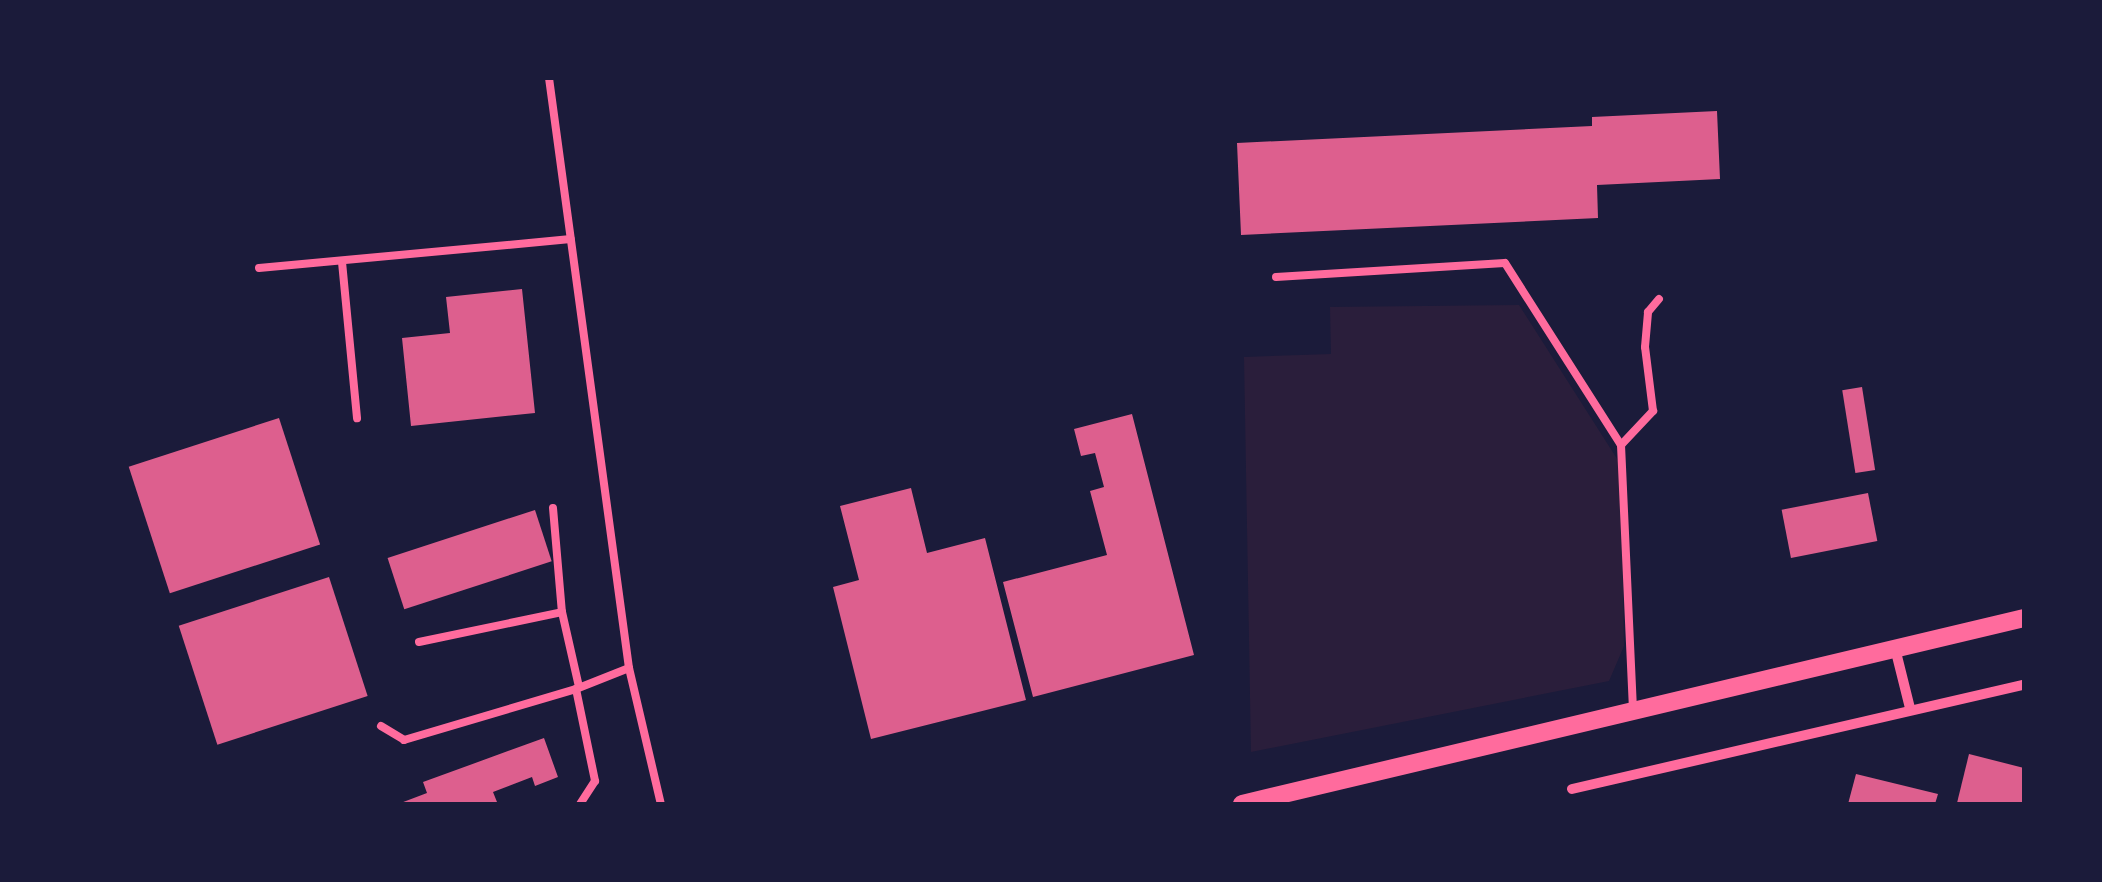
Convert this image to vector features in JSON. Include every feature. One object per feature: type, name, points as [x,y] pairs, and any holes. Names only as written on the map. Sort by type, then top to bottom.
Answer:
[{"type":"street","points":[[1242,804],[2024,618]]},
{"type":"street","points":[[1896,648],[1910,708]]},
{"type":"street","points":[[1572,789],[1910,708],[2024,685]]},
{"type":"lane","points":[[550,78],[629,668],[661,804]]},
{"type":"lane","points":[[259,268],[571,239]]},
{"type":"lane","points":[[342,262],[358,418]]},
{"type":"lane","points":[[1276,277],[1506,263],[1620,445],[1633,708]]},
{"type":"lane","points":[[1620,445],[1653,411],[1645,346],[1648,312],[1659,298]]},
{"type":"lane","points":[[553,508],[562,612],[595,781],[580,804]]},
{"type":"lane","points":[[418,642],[562,612]]},
{"type":"lane","points":[[381,726],[404,740],[577,688],[629,668]]},
{"type":"shaded area","points":[[1519,305],[1621,465],[1624,646],[1609,681],[1251,752],[1244,357],[1331,354],[1330,307]]},
{"type":"building","points":[[1717,111],[1720,179],[1597,185],[1598,218],[1241,235],[1237,143],[1592,126],[1592,117]]},
{"type":"building","points":[[522,289],[535,413],[411,426],[402,338],[450,333],[446,297]]},
{"type":"building","points":[[1862,387],[1875,470],[1855,473],[1842,390]]},
{"type":"building","points":[[1132,414],[1194,655],[1033,697],[1003,582],[1107,555],[1090,491],[1104,487],[1095,453],[1081,456],[1074,429]]},
{"type":"building","points":[[279,418],[320,544],[170,593],[129,467]]},
{"type":"building","points":[[911,488],[927,553],[985,538],[1026,700],[871,739],[833,587],[859,580],[840,506]]},
{"type":"building","points":[[1868,493],[1877,541],[1791,558],[1782,510]]},
{"type":"building","points":[[535,510],[552,561],[404,609],[388,558]]},
{"type":"building","points":[[329,577],[368,696],[217,745],[179,626]]},
{"type":"building","points":[[544,738],[558,777],[535,786],[532,777],[493,792],[497,802],[489,804],[398,804],[427,793],[423,782]]},
{"type":"building","points":[[1969,754],[2024,768],[2024,804],[1957,803]]},
{"type":"building","points":[[1856,774],[1938,794],[1935,804],[1848,804]]}]
